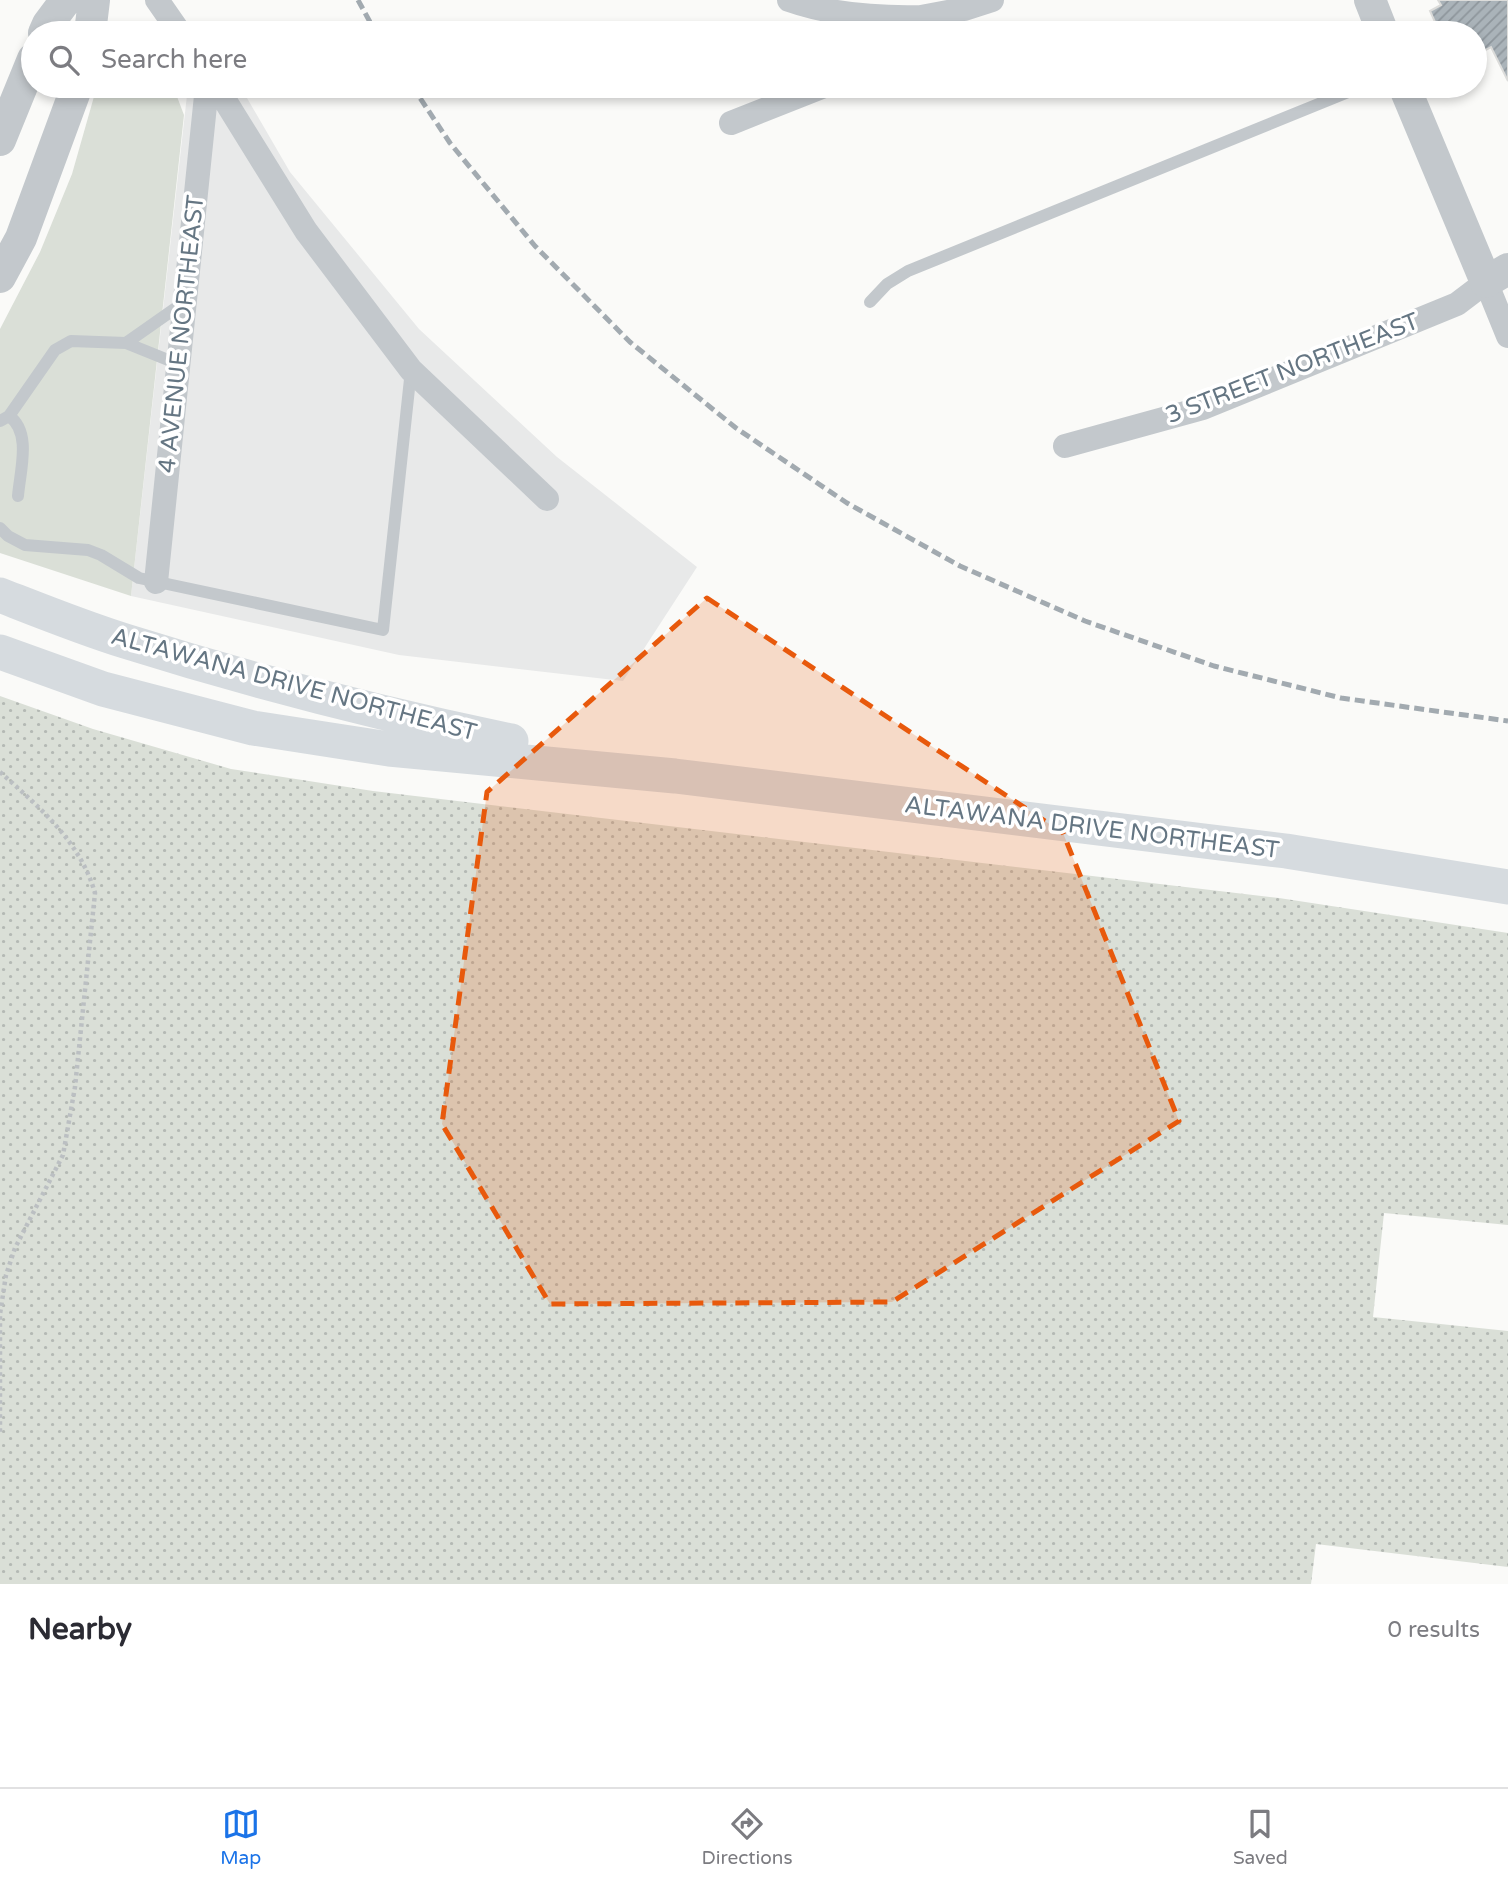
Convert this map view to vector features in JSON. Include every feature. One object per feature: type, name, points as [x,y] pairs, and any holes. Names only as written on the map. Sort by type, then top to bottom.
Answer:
[{"type":"main road","name":"ALTAWANA DRIVE NORTHEAST","points":[[0,595],[123,641],[386,715],[675,776]]},
{"type":"main road","name":"ALTAWANA DRIVE NORTHEAST","points":[[0,652],[103,690],[253,728],[389,750],[675,776],[1286,851],[1508,887]]},
{"type":"street","points":[[50,21],[66,0]]},
{"type":"street","points":[[91,21],[94,0]]},
{"type":"street","points":[[157,0],[172,21]]},
{"type":"street","points":[[789,0],[898,21]]},
{"type":"street","points":[[930,21],[992,0]]},
{"type":"street","points":[[1370,0],[1378,21]]},
{"type":"street","points":[[0,140],[21,88]]},
{"type":"street","points":[[0,277],[21,238],[73,98]]},
{"type":"street","name":"4 AVENUE NORTHEAST","points":[[156,582],[206,98]]},
{"type":"street","points":[[223,98],[306,231],[411,370],[547,499]]},
{"type":"street","points":[[731,124],[795,98]]},
{"type":"street","points":[[1410,98],[1497,275],[1508,336]]},
{"type":"street","name":"3 STREET NORTHEAST","points":[[1065,446],[1203,408],[1457,304],[1497,275]]},
{"type":"lane","points":[[870,302],[887,284],[908,271],[1333,98]]},
{"type":"lane","points":[[126,343],[185,301]]},
{"type":"lane","points":[[18,496],[23,437],[18,422],[5,418],[55,350],[71,341],[126,343],[178,364]]},
{"type":"lane","points":[[0,528],[8,536],[25,545],[88,550],[139,578],[383,630],[411,370]]},
{"type":"path","points":[[0,772],[54,821],[89,870],[95,893],[75,1087],[63,1154],[15,1248],[6,1275],[0,1314],[0,1432]]},
{"type":"highlighted area","points":[[707,598],[1063,833],[1179,1121],[892,1302],[550,1304],[442,1124],[487,792]]},
{"type":"shaded area","points":[[94,98],[178,98],[184,115],[131,596],[0,553],[0,329],[40,252],[72,174]]},
{"type":"shaded area","points":[[187,98],[247,98],[290,172],[419,329],[557,457],[697,567],[623,681],[399,655],[131,596]]},
{"type":"shaded area","points":[[0,696],[93,729],[231,769],[373,791],[1279,898],[1508,933],[1508,1225],[1384,1213],[1373,1317],[1508,1331],[1508,1567],[1316,1544],[1311,1584],[0,1584]]},
{"type":"building","points":[[1438,0],[1508,0],[1508,81],[1491,47],[1487,49],[1487,21],[1435,21],[1430,11],[1441,5]]},
{"type":"railway","points":[[358,0],[369,21]]},
{"type":"railway","points":[[420,98],[450,143],[535,246],[630,342],[736,428],[847,503],[960,566],[1085,621],[1214,666],[1341,698],[1508,721]]}]
